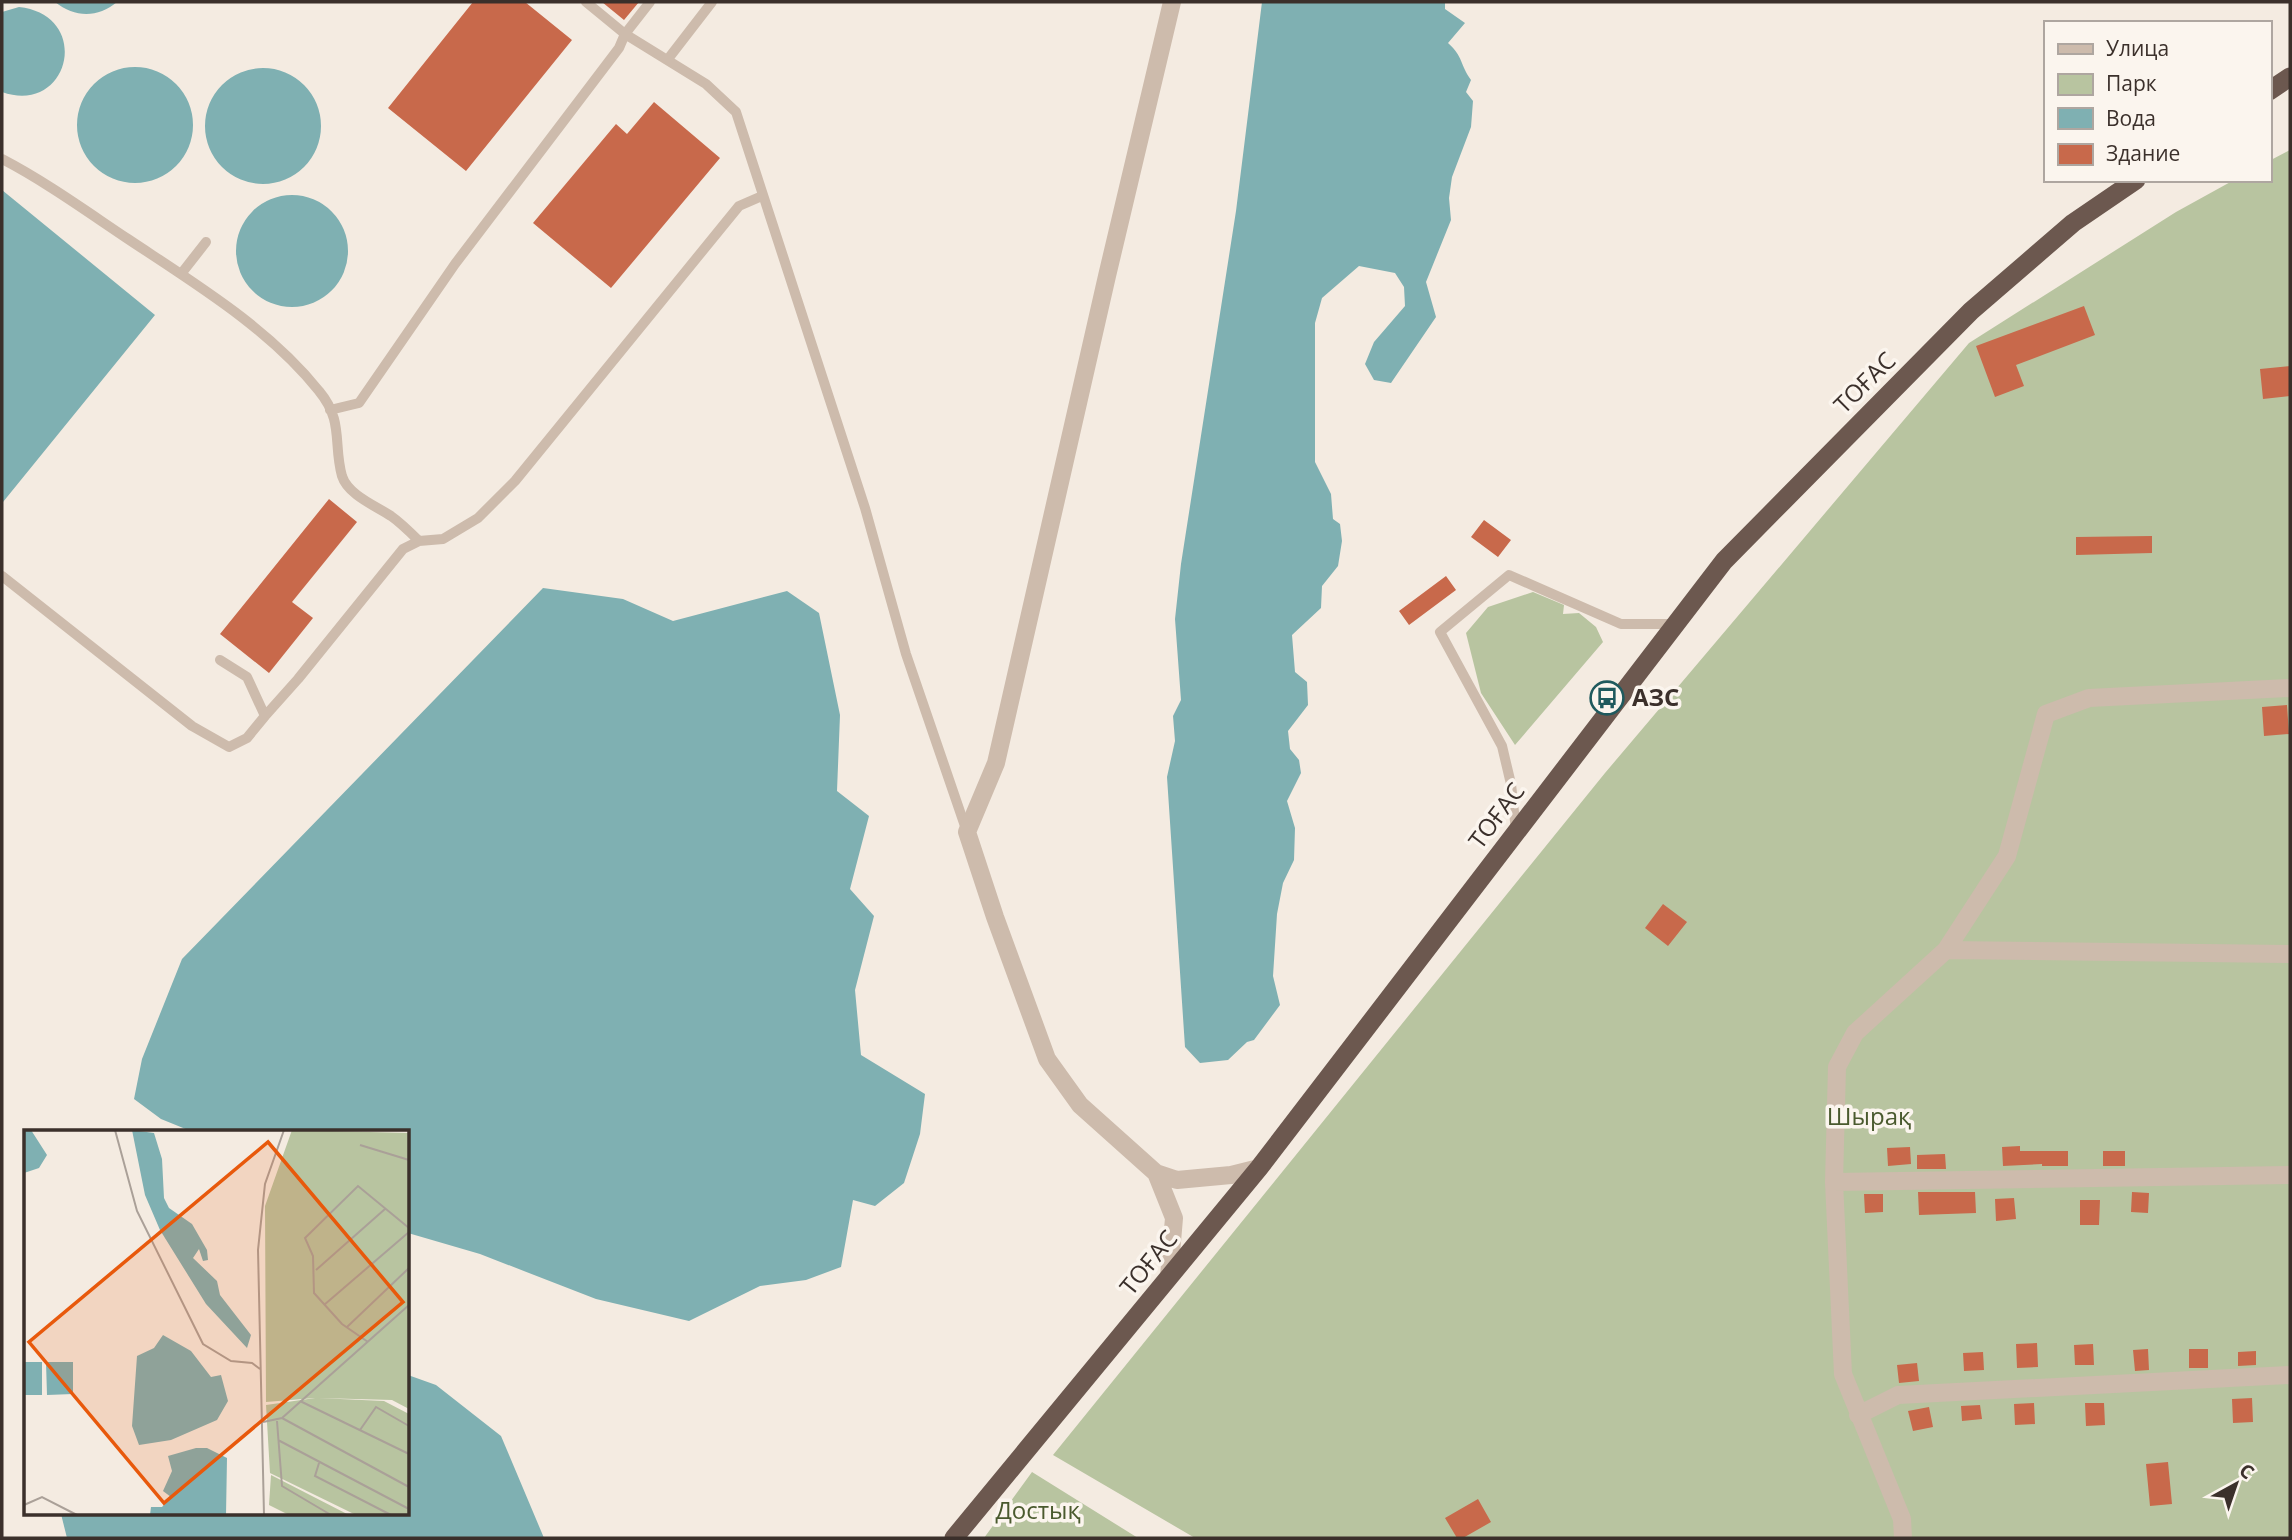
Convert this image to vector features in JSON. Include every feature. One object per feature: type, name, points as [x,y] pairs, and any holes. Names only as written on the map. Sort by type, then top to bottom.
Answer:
[{"type":"highway","points":[[2271,90],[2290,77]]},
{"type":"highway","name":"ТОҒАС","points":[[954,1538],[1259,1168],[1724,561],[1971,311],[2073,223],[2133,182]]},
{"type":"street","points":[[1172,2],[996,763],[967,832],[1046,1059],[1080,1105],[1156,1173],[1177,1180],[1231,1175],[1259,1168]]},
{"type":"street","points":[[1903,1538],[1902,1519],[1843,1374],[1834,1182],[1838,1067],[1855,1033],[1946,950],[2007,856],[2046,714],[2089,698],[2290,688]]},
{"type":"street","points":[[1946,950],[2290,954]]},
{"type":"street","points":[[1156,1173],[1174,1218],[1169,1277]]},
{"type":"street","points":[[1834,1182],[2290,1175]]},
{"type":"street","points":[[1858,1415],[1898,1395],[2290,1375]]},
{"type":"lane","points":[[586,2],[625,34],[706,83],[736,112],[865,508],[906,654],[967,832]]},
{"type":"lane","points":[[330,410],[359,403],[455,264],[619,48],[625,34],[650,2]]},
{"type":"lane","points":[[668,59],[712,2]]},
{"type":"lane","points":[[2,159],[36,176],[181,274],[297,364],[322,394],[336,421],[343,479],[364,501],[392,517],[419,541]]},
{"type":"lane","points":[[2,576],[192,726],[229,747],[247,738],[298,680],[403,549],[419,541],[443,539],[478,518],[515,481],[739,206],[762,196]]},
{"type":"lane","points":[[181,274],[206,242]]},
{"type":"lane","points":[[1516,831],[1511,784],[1502,746],[1440,632],[1509,575],[1621,624],[1675,624]]},
{"type":"lane","points":[[220,660],[247,677],[265,716]]},
{"type":"green space","name":"Шырақ","points":[[2290,150],[2290,1538],[1195,1538],[1053,1455],[1605,773],[1969,343],[2176,212],[2230,182],[2271,182],[2271,160]]},
{"type":"green space","points":[[1533,592],[1564,605],[1563,614],[1579,613],[1596,627],[1603,642],[1515,745],[1481,693],[1466,633],[1488,607]]},
{"type":"green space","name":"Достық","points":[[1032,1472],[1138,1538],[984,1538]]},
{"type":"water","points":[[55,2],[117,2],[102,11],[86,14],[70,11]]},
{"type":"water","points":[[1262,2],[1445,2],[1445,9],[1465,23],[1448,43],[1471,80],[1466,92],[1473,101],[1471,127],[1452,177],[1449,198],[1451,220],[1426,282],[1436,317],[1391,383],[1374,380],[1365,364],[1374,342],[1405,306],[1404,287],[1395,273],[1359,266],[1322,298],[1315,323],[1315,462],[1331,494],[1333,519],[1340,524],[1342,541],[1338,566],[1322,586],[1321,608],[1292,635],[1295,672],[1307,682],[1308,705],[1288,731],[1290,749],[1299,760],[1301,773],[1287,801],[1295,828],[1294,860],[1283,883],[1277,914],[1273,976],[1280,1005],[1254,1040],[1247,1042],[1228,1060],[1200,1063],[1185,1047],[1167,777],[1175,741],[1173,716],[1181,700],[1175,619],[1181,564],[1236,211]]},
{"type":"water","points":[[19,7],[42,14],[57,27],[64,44],[64,62],[57,78],[44,90],[25,96],[2,92],[2,12]]},
{"type":"water","points":[[135,67],[157,71],[176,84],[189,103],[193,125],[189,147],[176,166],[157,179],[135,183],[113,179],[94,166],[81,147],[77,125],[81,103],[94,84],[113,71]]},
{"type":"water","points":[[263,68],[285,72],[304,85],[317,104],[321,126],[317,148],[304,167],[285,180],[263,184],[241,180],[222,167],[209,148],[205,126],[209,104],[222,85],[241,72]]},
{"type":"water","points":[[2,190],[155,315],[3,502],[2,501]]},
{"type":"water","points":[[292,195],[313,199],[332,211],[344,230],[348,251],[344,272],[332,291],[313,303],[292,307],[271,303],[252,291],[240,272],[236,251],[240,230],[252,211],[271,199]]},
{"type":"water","points":[[543,588],[623,599],[673,621],[787,591],[819,613],[840,715],[837,791],[869,816],[850,889],[874,916],[855,990],[861,1055],[925,1094],[920,1134],[904,1183],[875,1206],[853,1200],[841,1267],[806,1280],[760,1286],[689,1321],[596,1299],[480,1254],[410,1234],[410,1130],[188,1130],[161,1119],[134,1099],[142,1059],[182,959]]},
{"type":"water","points":[[410,1376],[436,1385],[501,1436],[544,1538],[67,1538],[62,1516],[410,1516]]},
{"type":"building","points":[[473,2],[525,2],[572,40],[466,171],[388,108]]},
{"type":"building","points":[[602,2],[639,2],[624,20]]},
{"type":"building","points":[[654,102],[720,158],[611,288],[533,223],[616,124],[627,134]]},
{"type":"building","points":[[2084,306],[2095,335],[2016,365],[2024,386],[1995,397],[1976,346]]},
{"type":"building","points":[[2290,366],[2290,396],[2263,399],[2260,369]]},
{"type":"building","points":[[329,499],[357,522],[292,602],[313,618],[269,673],[220,634]]},
{"type":"building","points":[[1484,520],[1511,540],[1498,557],[1471,537]]},
{"type":"building","points":[[2152,536],[2152,553],[2076,555],[2076,537]]},
{"type":"building","points":[[1446,576],[1456,590],[1409,625],[1399,611]]},
{"type":"building","points":[[2287,705],[2289,734],[2264,736],[2262,707]]},
{"type":"building","points":[[1663,904],[1687,922],[1668,946],[1645,928]]},
{"type":"building","points":[[2020,1146],[2020,1151],[2068,1151],[2068,1166],[2003,1166],[2002,1147]]},
{"type":"building","points":[[1910,1147],[1911,1164],[1888,1166],[1887,1148]]},
{"type":"building","points":[[2103,1151],[2125,1151],[2125,1166],[2103,1166]]},
{"type":"building","points":[[1945,1154],[1946,1169],[1917,1169],[1917,1155]]},
{"type":"building","points":[[1918,1192],[1975,1192],[1976,1213],[1919,1215]]},
{"type":"building","points":[[2132,1192],[2149,1193],[2148,1213],[2131,1212]]},
{"type":"building","points":[[1864,1194],[1883,1194],[1883,1212],[1865,1213]]},
{"type":"building","points":[[2014,1198],[2016,1219],[1996,1221],[1995,1199]]},
{"type":"building","points":[[2080,1200],[2100,1200],[2099,1225],[2080,1225]]},
{"type":"building","points":[[2037,1343],[2038,1367],[2017,1368],[2016,1344]]},
{"type":"building","points":[[2093,1344],[2094,1365],[2075,1365],[2074,1345]]},
{"type":"building","points":[[2148,1349],[2149,1370],[2135,1371],[2133,1350]]},
{"type":"building","points":[[2189,1349],[2208,1349],[2208,1368],[2189,1368]]},
{"type":"building","points":[[2256,1351],[2256,1365],[2238,1366],[2238,1352]]},
{"type":"building","points":[[1983,1352],[1984,1370],[1964,1371],[1963,1353]]},
{"type":"building","points":[[1917,1363],[1919,1381],[1899,1383],[1897,1365]]},
{"type":"building","points":[[2252,1398],[2253,1422],[2233,1423],[2232,1399]]},
{"type":"building","points":[[2034,1403],[2035,1424],[2015,1425],[2014,1404]]},
{"type":"building","points":[[2085,1403],[2104,1403],[2105,1425],[2086,1426]]},
{"type":"building","points":[[1980,1405],[1982,1419],[1962,1421],[1961,1406]]},
{"type":"building","points":[[1929,1407],[1933,1427],[1913,1431],[1908,1411]]},
{"type":"building","points":[[2168,1462],[2172,1504],[2150,1506],[2146,1464]]},
{"type":"building","points":[[1478,1499],[1491,1522],[1463,1538],[1457,1538],[1445,1518]]},
{"type":"place","name":"АЗС","points":[[1607,698]]}]
